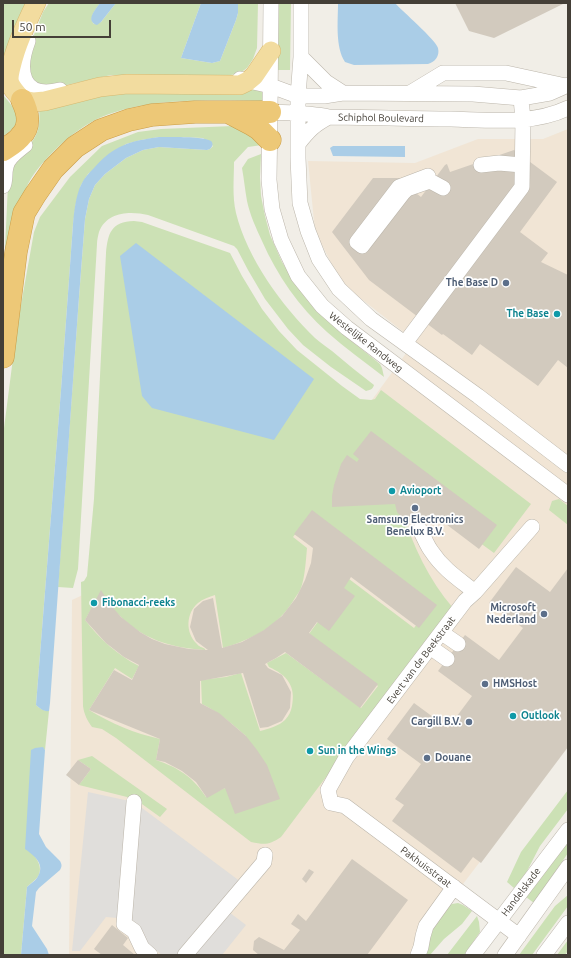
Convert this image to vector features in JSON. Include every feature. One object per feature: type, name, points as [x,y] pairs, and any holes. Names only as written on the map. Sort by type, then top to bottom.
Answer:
[{"type":"highway","points":[[3,150],[21,137],[26,130],[28,123],[26,108],[30,97]]},
{"type":"highway","points":[[3,357],[16,252],[24,213],[53,169],[74,147],[101,130],[129,120],[152,115],[195,112],[270,112]]},
{"type":"highway","points":[[229,112],[259,129],[270,140]]},
{"type":"main road","points":[[36,3],[14,55],[9,79],[12,87],[30,97],[45,101],[100,87],[126,84],[240,85],[254,76],[271,50]]},
{"type":"street","points":[[3,186],[5,182],[6,165],[11,158],[33,137],[36,130],[38,119],[37,110],[30,97],[22,70],[27,43],[45,3]]},
{"type":"street","name":"Westelijke Randweg","points":[[271,3],[269,180],[272,209],[281,240],[298,276],[322,306],[347,328],[568,496]]},
{"type":"street","points":[[301,3],[301,57],[298,96],[300,203],[308,231],[319,259],[339,289],[371,319],[478,396],[568,465]]},
{"type":"street","points":[[301,57],[326,82],[343,93]]},
{"type":"street","points":[[410,94],[443,73],[506,73],[567,86]]},
{"type":"street","points":[[248,81],[271,86],[298,96],[324,96],[343,93],[473,94],[521,98],[550,93],[567,86]]},
{"type":"street","points":[[270,112],[298,96]]},
{"type":"street","points":[[405,343],[522,187],[523,120],[521,98]]},
{"type":"street","name":"Schiphol Boulevard","points":[[270,112],[315,114],[329,117],[523,120],[546,117],[568,108]]},
{"type":"street","points":[[298,144],[310,129],[329,117]]},
{"type":"street","points":[[485,165],[494,156],[522,165]]},
{"type":"street","points":[[428,176],[399,187],[357,242],[362,246],[403,192],[407,189],[430,181],[443,188]]},
{"type":"street","points":[[556,486],[568,471]]},
{"type":"street","name":"Evert van de Beekstraat","points":[[331,803],[328,790],[346,758],[465,601],[475,592],[532,527]]},
{"type":"street","points":[[420,530],[431,552],[440,563],[450,573],[475,592]]},
{"type":"street","points":[[442,633],[458,644]]},
{"type":"street","points":[[430,648],[447,659]]},
{"type":"street","points":[[134,802],[124,924],[134,931],[142,948],[150,955]]},
{"type":"street","name":"Pakhuisstraat","points":[[331,803],[345,806],[519,936]]},
{"type":"street","name":"Handelskade","points":[[473,955],[568,830]]},
{"type":"street","points":[[185,955],[264,862],[265,856]]},
{"type":"street","points":[[505,955],[568,867]]},
{"type":"street","points":[[418,955],[426,926],[454,888]]},
{"type":"street","points":[[544,955],[568,923]]},
{"type":"shaded area","points":[[568,129],[568,746],[409,955],[69,955],[72,600],[306,490],[415,341],[341,283],[315,231],[308,161],[415,163],[478,139],[543,139]]},
{"type":"shaded area","points":[[88,792],[134,802],[241,882],[221,906],[246,925],[222,955],[162,955],[145,942],[144,933],[129,919],[106,917],[80,951],[72,951]]},
{"type":"green space","points":[[3,3],[29,3],[3,79]]},
{"type":"green space","points":[[49,3],[100,3],[92,16],[92,22],[94,24],[101,22],[116,3],[201,3],[181,58],[212,63],[220,61],[236,20],[238,3],[258,3],[257,48],[253,59],[247,68],[240,73],[231,75],[111,75],[49,89],[39,89],[26,68],[32,40],[43,12]]},
{"type":"green space","points":[[278,3],[291,3],[290,70],[277,70]]},
{"type":"green space","points":[[263,88],[263,101],[221,100],[177,102],[134,107],[95,120],[73,134],[36,171],[28,184],[19,212],[3,291],[9,163],[23,152],[33,141],[38,128],[39,109],[85,94]]},
{"type":"green space","points":[[3,95],[15,111],[17,121],[15,126],[3,136]]},
{"type":"green space","points":[[233,126],[243,127],[262,145],[248,147],[234,162],[234,194],[236,213],[248,247],[257,264],[278,296],[315,338],[374,385],[371,389],[366,391],[331,367],[303,345],[288,329],[265,299],[234,246],[148,215],[127,213],[114,216],[103,225],[99,232],[97,241],[78,569],[73,588],[58,587],[85,219],[89,199],[95,185],[105,174],[126,158],[143,150],[159,147],[207,150],[213,146],[203,138],[159,137],[141,140],[126,144],[88,174],[81,185],[76,203],[73,224],[36,705],[49,711],[45,750],[42,747],[34,855],[39,863],[40,872],[37,878],[27,887],[21,955],[3,955],[3,436],[17,327],[34,232],[40,217],[70,177],[102,146],[138,132],[161,129]]},
{"type":"green space","points":[[261,154],[261,196],[270,235],[282,262],[294,281],[338,330],[380,364],[384,377],[341,344],[307,312],[290,290],[268,254],[253,221],[247,201],[242,168],[248,159]]},
{"type":"green space","points":[[126,222],[142,222],[230,253],[262,309],[279,331],[297,350],[360,399],[375,399],[381,390],[531,504],[494,553],[432,508],[402,511],[411,537],[429,574],[436,586],[453,608],[281,837],[267,844],[251,842],[116,738],[102,729],[92,727],[83,709],[81,582],[84,581],[87,576],[94,499],[106,253],[108,240],[112,230],[116,226]],"holes":[[[307,519],[428,610],[414,628],[349,579],[309,634],[378,686],[361,708],[286,653],[267,663],[269,667],[281,674],[289,682],[293,693],[292,706],[288,717],[280,724],[270,728],[260,731],[241,673],[226,677],[201,680],[202,704],[220,714],[246,736],[225,788],[206,797],[196,784],[185,774],[172,766],[156,760],[160,739],[123,728],[89,710],[115,668],[132,679],[139,666],[123,657],[109,646],[85,620],[101,592],[122,618],[145,635],[158,641],[173,645],[205,650],[198,645],[190,634],[188,623],[189,617],[194,607],[198,603],[215,595],[223,648],[255,636],[273,624],[289,608],[301,588],[307,548],[293,537]]]},
{"type":"green space","points":[[559,499],[568,506],[568,525],[549,510],[552,501]]},
{"type":"green space","points":[[92,756],[167,809],[160,817],[135,799],[79,785],[91,769],[78,760]]},
{"type":"green space","points":[[568,790],[568,809],[540,846],[526,873],[514,888],[507,882],[521,852]]},
{"type":"green space","points":[[568,840],[568,853],[534,903],[526,897]]},
{"type":"green space","points":[[568,895],[568,906],[532,955],[519,955],[555,906]]},
{"type":"green space","points":[[458,903],[472,911],[462,924],[444,939],[430,955],[424,955],[430,932],[446,907]]},
{"type":"green space","points":[[477,916],[480,932],[465,954],[447,955]]},
{"type":"green space","points":[[568,940],[568,951],[565,955],[557,955]]},
{"type":"water","points":[[100,3],[116,3],[97,25],[93,23],[91,18]]},
{"type":"water","points":[[201,3],[238,3],[236,20],[220,61],[212,63],[181,58]]},
{"type":"water","points":[[338,3],[395,3],[436,44],[438,54],[436,58],[433,62],[428,64],[354,65],[345,62],[338,41]]},
{"type":"water","points":[[159,137],[202,138],[211,141],[212,145],[210,149],[207,150],[159,147],[143,150],[126,158],[105,174],[95,185],[89,199],[85,219],[50,703],[49,711],[45,711],[36,705],[73,224],[76,204],[79,189],[84,180],[101,160],[123,145],[139,140]]},
{"type":"water","points":[[333,146],[405,146],[405,157],[333,156],[330,148]]},
{"type":"water","points":[[136,243],[314,379],[274,440],[152,408],[142,396],[120,256]]},
{"type":"water","points":[[43,747],[45,750],[39,834],[46,847],[60,861],[61,866],[60,870],[36,892],[32,926],[47,949],[49,955],[21,955],[27,887],[37,878],[40,869],[40,865],[36,858],[25,849],[31,750]]},
{"type":"building","points":[[455,3],[565,3],[494,38],[469,31]]},
{"type":"building","points":[[514,150],[557,182],[520,232],[548,253],[541,262],[568,275],[568,368],[558,360],[538,386],[480,344],[472,355],[443,334],[442,335],[369,280],[332,232],[373,178],[401,178],[400,181],[421,197],[445,165],[447,164],[450,172]]},
{"type":"building","name":"Avioport","points":[[371,431],[497,525],[479,549],[434,515],[426,521],[417,524],[403,519],[397,512],[395,504],[332,507],[334,485],[341,464],[347,455],[357,462],[359,459],[353,454]]},
{"type":"building","points":[[312,510],[437,605],[419,628],[351,577],[344,588],[355,596],[329,631],[317,622],[309,633],[378,684],[360,708],[285,652],[265,664],[268,668],[282,675],[291,692],[290,708],[282,721],[268,727],[260,728],[243,673],[200,681],[200,703],[219,713],[246,736],[267,765],[280,799],[235,814],[225,788],[207,798],[196,782],[182,771],[165,762],[156,760],[160,739],[89,710],[114,670],[132,680],[139,665],[124,657],[106,643],[85,620],[101,590],[109,603],[121,617],[140,632],[152,639],[165,644],[189,649],[208,650],[196,641],[190,627],[194,609],[203,601],[213,598],[222,648],[242,642],[264,630],[282,616],[296,598],[311,563],[313,548],[294,534]]},
{"type":"building","name":"Outlook","points":[[516,567],[550,592],[568,568],[568,747],[481,863],[473,857],[461,873],[392,821],[404,805],[395,799],[421,764],[387,739],[414,703],[448,728],[472,696],[438,671],[465,635],[499,660],[523,628],[489,603]]},
{"type":"building","points":[[78,760],[91,769],[79,785],[66,775]]},
{"type":"building","points":[[352,859],[408,900],[367,955],[259,955],[253,950],[254,941],[259,937],[284,950],[300,930],[291,924],[298,914],[306,921]]},
{"type":"building","points":[[309,869],[314,872],[306,883],[302,879]]},
{"type":"building","points":[[112,925],[128,938],[123,945],[135,955],[102,955],[94,949]]},
{"type":"place","name":"The Base D","points":[[506,283]]},
{"type":"place","name":"The Base","points":[[557,314]]},
{"type":"place","name":"Avioport","points":[[392,491]]},
{"type":"place","name":"Samsung Electronics Benelux B.V.","points":[[415,508]]},
{"type":"place","name":"Fibonacci-reeks","points":[[94,603]]},
{"type":"place","name":"Microsoft Nederland","points":[[544,614]]},
{"type":"place","name":"HMSHost","points":[[485,684]]},
{"type":"place","name":"Outlook","points":[[513,716]]},
{"type":"place","name":"Cargill B.V.","points":[[469,722]]},
{"type":"place","name":"Sun in the Wings","points":[[310,751]]},
{"type":"place","name":"Douane","points":[[427,758]]}]
